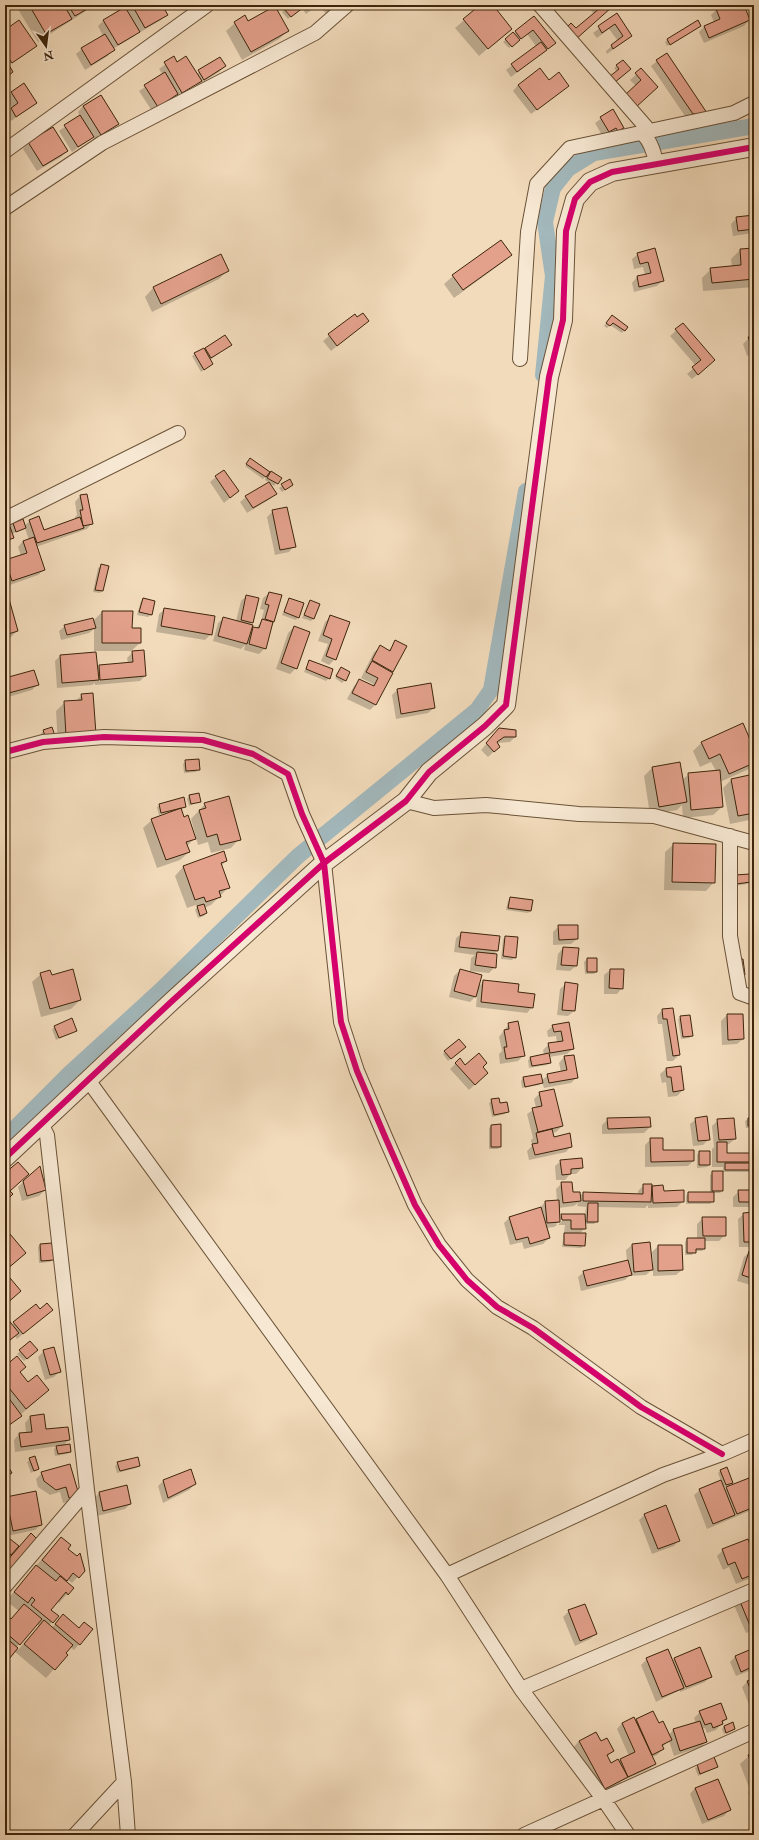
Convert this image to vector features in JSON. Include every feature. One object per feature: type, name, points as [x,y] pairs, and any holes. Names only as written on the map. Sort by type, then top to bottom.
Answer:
[{"type":"street","points":[[5,151],[208,5]]},
{"type":"street","points":[[5,208],[102,143],[315,33],[347,5]]},
{"type":"street","points":[[540,5],[646,127],[650,147]]},
{"type":"street","points":[[5,1158],[171,1002],[324,863],[406,801],[429,772],[485,726],[506,704],[549,377],[563,320],[566,231],[575,199],[590,182],[612,172],[650,147],[734,113],[754,103]]},
{"type":"street","points":[[520,360],[528,232],[537,184],[570,148],[754,147]]},
{"type":"street","points":[[5,519],[178,433]]},
{"type":"street","points":[[5,752],[43,742],[104,737],[203,740],[253,754],[288,774],[324,863],[340,1022],[357,1071],[415,1205],[439,1244],[467,1280],[497,1307],[533,1328],[641,1407],[722,1454]]},
{"type":"street","points":[[406,801],[434,808],[486,805],[579,814],[654,816],[754,843]]},
{"type":"street","points":[[730,836],[730,936],[740,993],[754,998]]},
{"type":"street","points":[[88,1080],[447,1576],[521,1689],[604,1800],[628,1835]]},
{"type":"street","points":[[41,1124],[47,1135],[87,1490],[124,1782],[128,1835]]},
{"type":"street","points":[[447,1576],[663,1475],[722,1454],[754,1440]]},
{"type":"street","points":[[5,1586],[87,1490]]},
{"type":"street","points":[[521,1689],[754,1590]]},
{"type":"street","points":[[524,1835],[754,1731]]},
{"type":"street","points":[[75,1835],[124,1782]]},
{"type":"building","points":[[29,5],[64,5],[72,19],[46,34]]},
{"type":"building","points":[[68,5],[94,5],[75,16]]},
{"type":"building","points":[[132,5],[162,5],[168,15],[145,28]]},
{"type":"building","points":[[289,5],[302,5],[304,7],[291,17],[284,9]]},
{"type":"building","points":[[309,5],[318,5],[312,9]]},
{"type":"building","points":[[329,5],[336,5],[339,8],[334,12]]},
{"type":"building","points":[[480,5],[493,5],[512,29],[488,49],[463,19]]},
{"type":"building","points":[[597,5],[610,5],[612,7],[575,40],[565,29],[571,23],[576,28],[600,8]]},
{"type":"building","points":[[725,5],[744,5],[750,20],[709,38],[704,26],[720,19],[716,9]]},
{"type":"building","points":[[275,6],[289,31],[251,52],[234,22],[245,15],[248,21]]},
{"type":"building","points":[[125,7],[140,32],[118,45],[103,20]]},
{"type":"building","points":[[617,13],[632,36],[613,49],[611,45],[623,36],[615,24],[602,33],[598,26]]},
{"type":"building","points":[[534,16],[556,43],[548,49],[533,30],[521,39],[515,31]]},
{"type":"building","points":[[19,20],[37,46],[12,63],[5,53],[5,30]]},
{"type":"building","points":[[698,20],[701,26],[670,45],[667,39]]},
{"type":"building","points":[[513,32],[520,40],[512,47],[505,39]]},
{"type":"building","points":[[105,34],[115,50],[91,65],[81,48]]},
{"type":"building","points":[[541,42],[547,50],[517,72],[511,64]]},
{"type":"building","points":[[667,53],[707,113],[693,114],[656,60]]},
{"type":"building","points":[[174,56],[177,62],[186,56],[202,81],[182,93],[164,62]]},
{"type":"building","points":[[220,57],[226,66],[204,80],[198,70]]},
{"type":"building","points":[[623,60],[631,69],[614,83],[609,77],[619,69],[616,65]]},
{"type":"building","points":[[9,65],[13,72],[5,78],[5,68]]},
{"type":"building","points":[[540,68],[549,80],[559,72],[569,86],[537,110],[518,85]]},
{"type":"building","points":[[641,68],[658,87],[635,108],[624,96],[641,80],[635,73]]},
{"type":"building","points":[[165,72],[178,94],[158,107],[144,85]]},
{"type":"building","points":[[24,83],[37,103],[16,117],[11,108],[18,103],[11,92]]},
{"type":"building","points":[[101,95],[119,124],[101,135],[83,106]]},
{"type":"building","points":[[613,109],[624,128],[618,131],[616,128],[609,132],[600,117]]},
{"type":"building","points":[[80,115],[94,137],[78,147],[64,125]]},
{"type":"building","points":[[53,127],[68,151],[43,166],[28,142]]},
{"type":"building","points":[[754,215],[754,229],[738,231],[736,217]]},
{"type":"building","points":[[501,240],[512,255],[463,290],[452,275]]},
{"type":"building","points":[[655,248],[664,281],[639,287],[637,276],[651,273],[648,262],[640,264],[637,253]]},
{"type":"building","points":[[754,248],[754,279],[712,283],[710,268],[741,265],[740,249]]},
{"type":"building","points":[[221,254],[229,271],[161,304],[153,287]]},
{"type":"building","points":[[363,313],[369,321],[337,346],[328,334],[355,314],[357,317]]},
{"type":"building","points":[[612,315],[628,327],[625,331],[613,323],[610,326],[606,323]]},
{"type":"building","points":[[683,323],[715,360],[698,375],[692,367],[701,360],[675,329]]},
{"type":"building","points":[[225,335],[232,345],[211,358],[205,348]]},
{"type":"building","points":[[754,336],[754,351],[753,351],[748,337]]},
{"type":"building","points":[[204,348],[213,364],[204,370],[194,353]]},
{"type":"building","points":[[250,458],[270,472],[266,477],[246,464]]},
{"type":"building","points":[[224,470],[239,491],[230,498],[215,476]]},
{"type":"building","points":[[271,471],[282,478],[278,484],[267,478]]},
{"type":"building","points":[[290,479],[293,485],[285,490],[281,484]]},
{"type":"building","points":[[269,482],[277,494],[253,508],[245,496]]},
{"type":"building","points":[[87,494],[93,524],[83,526],[80,510],[83,510],[80,495]]},
{"type":"building","points":[[287,507],[296,547],[280,550],[272,510]]},
{"type":"building","points":[[39,516],[44,530],[80,517],[84,528],[37,543],[29,520]]},
{"type":"building","points":[[23,519],[26,528],[16,532],[13,523]]},
{"type":"building","points":[[9,524],[14,538],[5,541],[5,525]]},
{"type":"building","points":[[34,537],[45,570],[12,581],[5,560],[27,553],[23,541]]},
{"type":"building","points":[[101,564],[109,566],[103,591],[95,590]]},
{"type":"building","points":[[269,592],[282,595],[274,622],[265,619],[269,605],[265,604]]},
{"type":"building","points":[[246,595],[259,598],[253,623],[241,620]]},
{"type":"building","points":[[143,598],[155,601],[152,615],[139,612]]},
{"type":"building","points":[[289,598],[304,603],[299,618],[284,612]]},
{"type":"building","points":[[9,599],[18,631],[5,635],[5,601]]},
{"type":"building","points":[[310,600],[320,604],[314,619],[304,615]]},
{"type":"building","points":[[164,608],[215,616],[212,635],[161,626]]},
{"type":"building","points":[[102,611],[133,611],[132,628],[141,628],[141,643],[102,643]]},
{"type":"building","points":[[330,615],[350,622],[336,660],[326,656],[332,639],[323,635]]},
{"type":"building","points":[[223,617],[253,625],[247,644],[218,636]]},
{"type":"building","points":[[93,618],[96,628],[67,635],[64,625]]},
{"type":"building","points":[[262,619],[273,622],[266,649],[249,644],[253,627],[259,628]]},
{"type":"building","points":[[294,626],[310,632],[297,669],[281,663]]},
{"type":"building","points":[[395,640],[407,646],[393,672],[372,660],[380,645],[390,651]]},
{"type":"building","points":[[144,650],[146,676],[100,680],[99,665],[133,662],[132,651]]},
{"type":"building","points":[[96,652],[99,680],[62,683],[60,655]]},
{"type":"building","points":[[309,660],[333,669],[330,679],[306,669]]},
{"type":"building","points":[[372,661],[393,673],[376,705],[352,693],[359,679],[374,686],[378,678],[366,672]]},
{"type":"building","points":[[341,667],[350,672],[346,681],[336,676]]},
{"type":"building","points":[[34,670],[39,685],[5,694],[5,678]]},
{"type":"building","points":[[431,683],[435,708],[401,714],[397,689]]},
{"type":"building","points":[[93,693],[96,734],[66,736],[64,701],[82,700],[81,694]]},
{"type":"building","points":[[743,723],[754,749],[754,763],[729,774],[720,754],[709,759],[701,742]]},
{"type":"building","points":[[52,727],[56,739],[47,742],[43,730]]},
{"type":"building","points":[[499,728],[516,730],[516,737],[504,737],[497,742],[500,747],[494,752],[486,743]]},
{"type":"building","points":[[199,759],[200,770],[186,771],[185,760]]},
{"type":"building","points":[[680,762],[687,802],[659,807],[652,767]]},
{"type":"building","points":[[720,770],[723,807],[691,810],[688,773]]},
{"type":"building","points":[[754,774],[754,813],[738,816],[731,779]]},
{"type":"building","points":[[199,793],[201,802],[191,804],[189,795]]},
{"type":"building","points":[[229,796],[241,840],[220,845],[217,834],[207,837],[199,810],[206,808],[204,803]]},
{"type":"building","points":[[184,797],[186,807],[161,813],[159,804]]},
{"type":"building","points":[[181,808],[184,817],[188,815],[196,839],[186,842],[190,852],[166,860],[151,819]]},
{"type":"building","points":[[673,843],[716,844],[715,883],[672,882]]},
{"type":"building","points":[[224,851],[227,861],[221,863],[230,888],[219,891],[221,897],[206,902],[204,897],[195,900],[183,866]]},
{"type":"building","points":[[750,874],[751,882],[736,884],[735,875]]},
{"type":"building","points":[[510,897],[533,900],[531,911],[508,908]]},
{"type":"building","points":[[204,904],[207,913],[200,916],[197,906]]},
{"type":"building","points":[[558,925],[578,925],[578,939],[559,940]]},
{"type":"building","points":[[461,932],[500,936],[498,951],[459,947]]},
{"type":"building","points":[[505,936],[518,937],[516,958],[503,956]]},
{"type":"building","points":[[563,947],[579,948],[577,966],[561,965]]},
{"type":"building","points":[[477,952],[497,954],[496,968],[475,965]]},
{"type":"building","points":[[587,958],[597,958],[597,972],[587,972]]},
{"type":"building","points":[[737,959],[743,959],[745,975],[738,975]]},
{"type":"building","points":[[73,969],[81,1000],[50,1009],[40,973],[50,970],[52,975]]},
{"type":"building","points":[[460,969],[482,975],[476,997],[454,991]]},
{"type":"building","points":[[610,969],[624,969],[623,989],[609,988]]},
{"type":"building","points":[[483,980],[519,984],[518,992],[535,994],[533,1008],[481,1002]]},
{"type":"building","points":[[565,982],[578,984],[575,1011],[562,1010]]},
{"type":"building","points":[[673,1008],[680,1055],[673,1056],[667,1019],[663,1019],[662,1009]]},
{"type":"building","points":[[727,1014],[743,1014],[744,1039],[728,1040]]},
{"type":"building","points":[[690,1015],[693,1036],[683,1037],[680,1016]]},
{"type":"building","points":[[72,1018],[77,1031],[59,1038],[54,1026]]},
{"type":"building","points":[[518,1021],[525,1056],[506,1059],[504,1047],[507,1047],[504,1030],[509,1029],[508,1023]]},
{"type":"building","points":[[569,1022],[574,1049],[550,1053],[548,1043],[563,1041],[561,1031],[554,1032],[552,1025]]},
{"type":"building","points":[[459,1039],[466,1047],[451,1059],[444,1051]]},
{"type":"building","points":[[479,1053],[487,1063],[483,1067],[488,1073],[475,1085],[455,1063],[460,1058],[465,1065]]},
{"type":"building","points":[[549,1053],[551,1063],[532,1066],[530,1057]]},
{"type":"building","points":[[574,1055],[578,1078],[549,1083],[547,1074],[567,1070],[564,1056]]},
{"type":"building","points":[[681,1066],[684,1090],[673,1092],[671,1077],[667,1077],[666,1068]]},
{"type":"building","points":[[541,1074],[543,1083],[525,1087],[523,1077]]},
{"type":"building","points":[[554,1089],[563,1126],[538,1132],[532,1108],[542,1106],[539,1092]]},
{"type":"building","points":[[499,1098],[500,1103],[507,1102],[509,1112],[494,1115],[491,1099]]},
{"type":"building","points":[[707,1116],[710,1140],[698,1141],[695,1118]]},
{"type":"building","points":[[650,1117],[651,1127],[608,1129],[607,1118]]},
{"type":"building","points":[[734,1118],[736,1139],[719,1140],[717,1119]]},
{"type":"building","points":[[748,1118],[754,1118],[754,1126],[748,1126]]},
{"type":"building","points":[[501,1124],[501,1147],[491,1147],[491,1125]]},
{"type":"building","points":[[552,1129],[554,1137],[570,1133],[572,1147],[535,1155],[532,1144],[538,1143],[536,1133]]},
{"type":"building","points":[[650,1138],[663,1138],[663,1150],[694,1150],[694,1161],[651,1162]]},
{"type":"building","points":[[717,1142],[727,1142],[727,1153],[754,1153],[754,1162],[717,1162]]},
{"type":"building","points":[[699,1151],[710,1151],[710,1165],[699,1165]]},
{"type":"building","points":[[582,1158],[583,1168],[571,1169],[571,1174],[562,1175],[560,1160]]},
{"type":"building","points":[[18,1162],[29,1174],[10,1191],[13,1194],[5,1202],[5,1173]]},
{"type":"building","points":[[725,1163],[754,1163],[754,1170],[725,1170]]},
{"type":"building","points":[[40,1166],[46,1190],[27,1196],[23,1181]]},
{"type":"building","points":[[712,1171],[723,1171],[723,1191],[712,1191]]},
{"type":"building","points":[[561,1182],[572,1182],[573,1192],[580,1192],[581,1201],[563,1203]]},
{"type":"building","points":[[643,1184],[652,1184],[651,1202],[583,1201],[583,1192],[643,1194]]},
{"type":"building","points":[[663,1185],[664,1191],[684,1190],[684,1202],[653,1203],[652,1186]]},
{"type":"building","points":[[738,1190],[754,1190],[754,1202],[739,1202]]},
{"type":"building","points":[[688,1192],[714,1192],[714,1202],[688,1202]]},
{"type":"building","points":[[559,1200],[560,1222],[547,1223],[545,1201]]},
{"type":"building","points":[[588,1203],[598,1203],[598,1222],[587,1222]]},
{"type":"building","points":[[541,1207],[550,1238],[530,1244],[528,1237],[516,1240],[509,1217]]},
{"type":"building","points":[[754,1212],[754,1242],[744,1242],[743,1213]]},
{"type":"building","points":[[561,1214],[585,1214],[586,1229],[571,1229],[571,1220],[562,1220]]},
{"type":"building","points":[[702,1217],[726,1217],[726,1236],[703,1236]]},
{"type":"building","points":[[5,1225],[9,1230],[5,1234]]},
{"type":"building","points":[[564,1233],[586,1233],[585,1246],[564,1245]]},
{"type":"building","points":[[10,1234],[26,1253],[6,1270],[5,1238]]},
{"type":"building","points":[[687,1238],[705,1238],[705,1249],[696,1249],[696,1253],[687,1253]]},
{"type":"building","points":[[650,1242],[653,1270],[634,1272],[632,1244]]},
{"type":"building","points":[[52,1243],[54,1260],[41,1261],[40,1244]]},
{"type":"building","points":[[658,1245],[682,1245],[683,1270],[658,1271]]},
{"type":"building","points":[[749,1251],[754,1252],[754,1279],[742,1275]]},
{"type":"building","points":[[628,1260],[632,1275],[587,1286],[583,1271]]},
{"type":"building","points":[[10,1278],[21,1291],[5,1305],[5,1283]]},
{"type":"building","points":[[47,1303],[53,1310],[23,1334],[13,1322],[36,1304],[40,1309]]},
{"type":"building","points":[[7,1318],[19,1333],[5,1344],[5,1320]]},
{"type":"building","points":[[30,1341],[38,1350],[27,1359],[19,1350]]},
{"type":"building","points":[[54,1347],[61,1372],[50,1375],[43,1350]]},
{"type":"building","points":[[17,1356],[26,1367],[20,1372],[28,1382],[37,1375],[49,1390],[26,1409],[5,1383],[5,1366]]},
{"type":"building","points":[[5,1393],[22,1416],[5,1428]]},
{"type":"building","points":[[44,1414],[46,1429],[68,1427],[70,1440],[21,1447],[19,1433],[32,1432],[30,1416]]},
{"type":"building","points":[[70,1444],[71,1452],[58,1454],[56,1446]]},
{"type":"building","points":[[35,1456],[39,1469],[34,1471],[29,1458]]},
{"type":"building","points":[[138,1457],[140,1466],[120,1471],[117,1462]]},
{"type":"building","points":[[70,1464],[79,1495],[69,1498],[66,1487],[56,1490],[44,1481],[41,1472]]},
{"type":"building","points":[[8,1466],[12,1473],[5,1477],[5,1468]]},
{"type":"building","points":[[727,1467],[733,1483],[726,1485],[720,1470]]},
{"type":"building","points":[[191,1469],[196,1484],[168,1498],[163,1480]]},
{"type":"building","points":[[749,1478],[754,1491],[754,1507],[737,1514],[726,1487]]},
{"type":"building","points":[[721,1480],[735,1515],[713,1524],[699,1489]]},
{"type":"building","points":[[127,1485],[131,1504],[103,1511],[99,1492]]},
{"type":"building","points":[[36,1491],[42,1525],[13,1531],[6,1497]]},
{"type":"building","points":[[666,1505],[680,1541],[658,1549],[644,1514]]},
{"type":"building","points":[[31,1533],[37,1539],[6,1576],[5,1563]]},
{"type":"building","points":[[5,1535],[19,1546],[11,1555],[5,1550]]},
{"type":"building","points":[[61,1537],[71,1545],[68,1549],[77,1556],[80,1553],[85,1571],[79,1578],[73,1573],[67,1581],[42,1560]]},
{"type":"building","points":[[748,1539],[754,1555],[754,1574],[742,1579],[735,1562],[728,1565],[722,1549]]},
{"type":"building","points":[[36,1565],[56,1581],[60,1576],[74,1588],[68,1595],[66,1592],[51,1610],[59,1616],[53,1623],[31,1605],[35,1600],[32,1597],[28,1603],[14,1592]]},
{"type":"building","points":[[754,1592],[754,1627],[751,1628],[739,1599]]},
{"type":"building","points":[[24,1604],[42,1619],[20,1645],[5,1632],[5,1613],[11,1619]]},
{"type":"building","points":[[585,1604],[597,1634],[580,1641],[568,1610]]},
{"type":"building","points":[[63,1614],[79,1628],[84,1622],[93,1629],[80,1645],[55,1624]]},
{"type":"building","points":[[44,1620],[73,1645],[66,1653],[68,1655],[55,1670],[24,1644]]},
{"type":"building","points":[[5,1637],[18,1648],[5,1664]]},
{"type":"building","points":[[700,1647],[712,1677],[686,1687],[674,1658]]},
{"type":"building","points":[[754,1648],[754,1666],[741,1672],[735,1656]]},
{"type":"building","points":[[668,1649],[684,1688],[662,1697],[646,1658]]},
{"type":"building","points":[[754,1678],[754,1698],[747,1681]]},
{"type":"building","points":[[721,1703],[727,1719],[722,1721],[723,1724],[713,1728],[711,1723],[705,1725],[699,1711]]},
{"type":"building","points":[[653,1711],[659,1723],[663,1721],[672,1740],[662,1745],[664,1749],[652,1755],[636,1719]]},
{"type":"building","points":[[634,1717],[656,1764],[628,1777],[620,1759],[635,1752],[622,1723]]},
{"type":"building","points":[[700,1721],[707,1742],[680,1751],[673,1729]]},
{"type":"building","points":[[733,1722],[735,1729],[726,1733],[724,1726]]},
{"type":"building","points":[[596,1732],[601,1741],[607,1738],[614,1751],[607,1755],[611,1763],[618,1759],[628,1777],[605,1789],[579,1741]]},
{"type":"building","points":[[754,1752],[754,1769],[748,1755]]},
{"type":"building","points":[[714,1757],[718,1767],[700,1774],[697,1764]]},
{"type":"building","points":[[718,1779],[731,1810],[708,1820],[695,1788]]},
{"type":"waterway","points":[[543,375],[553,276],[545,222],[553,188],[568,169],[594,153],[754,126]]},
{"type":"waterway","points":[[5,1138],[69,1074],[161,990],[298,856],[477,710],[491,690],[526,491]]},
{"type":"cycle path","points":[[5,1158],[171,1002],[324,863],[406,801],[429,772],[485,726],[506,705],[549,377],[563,320],[566,231],[575,199],[590,182],[612,172],[754,147]]},
{"type":"cycle path","points":[[5,752],[43,742],[104,737],[203,740],[253,754],[288,774],[302,814],[324,863],[341,1022],[357,1071],[415,1205],[439,1245],[467,1280],[497,1307],[533,1328],[641,1407],[722,1454]]}]
